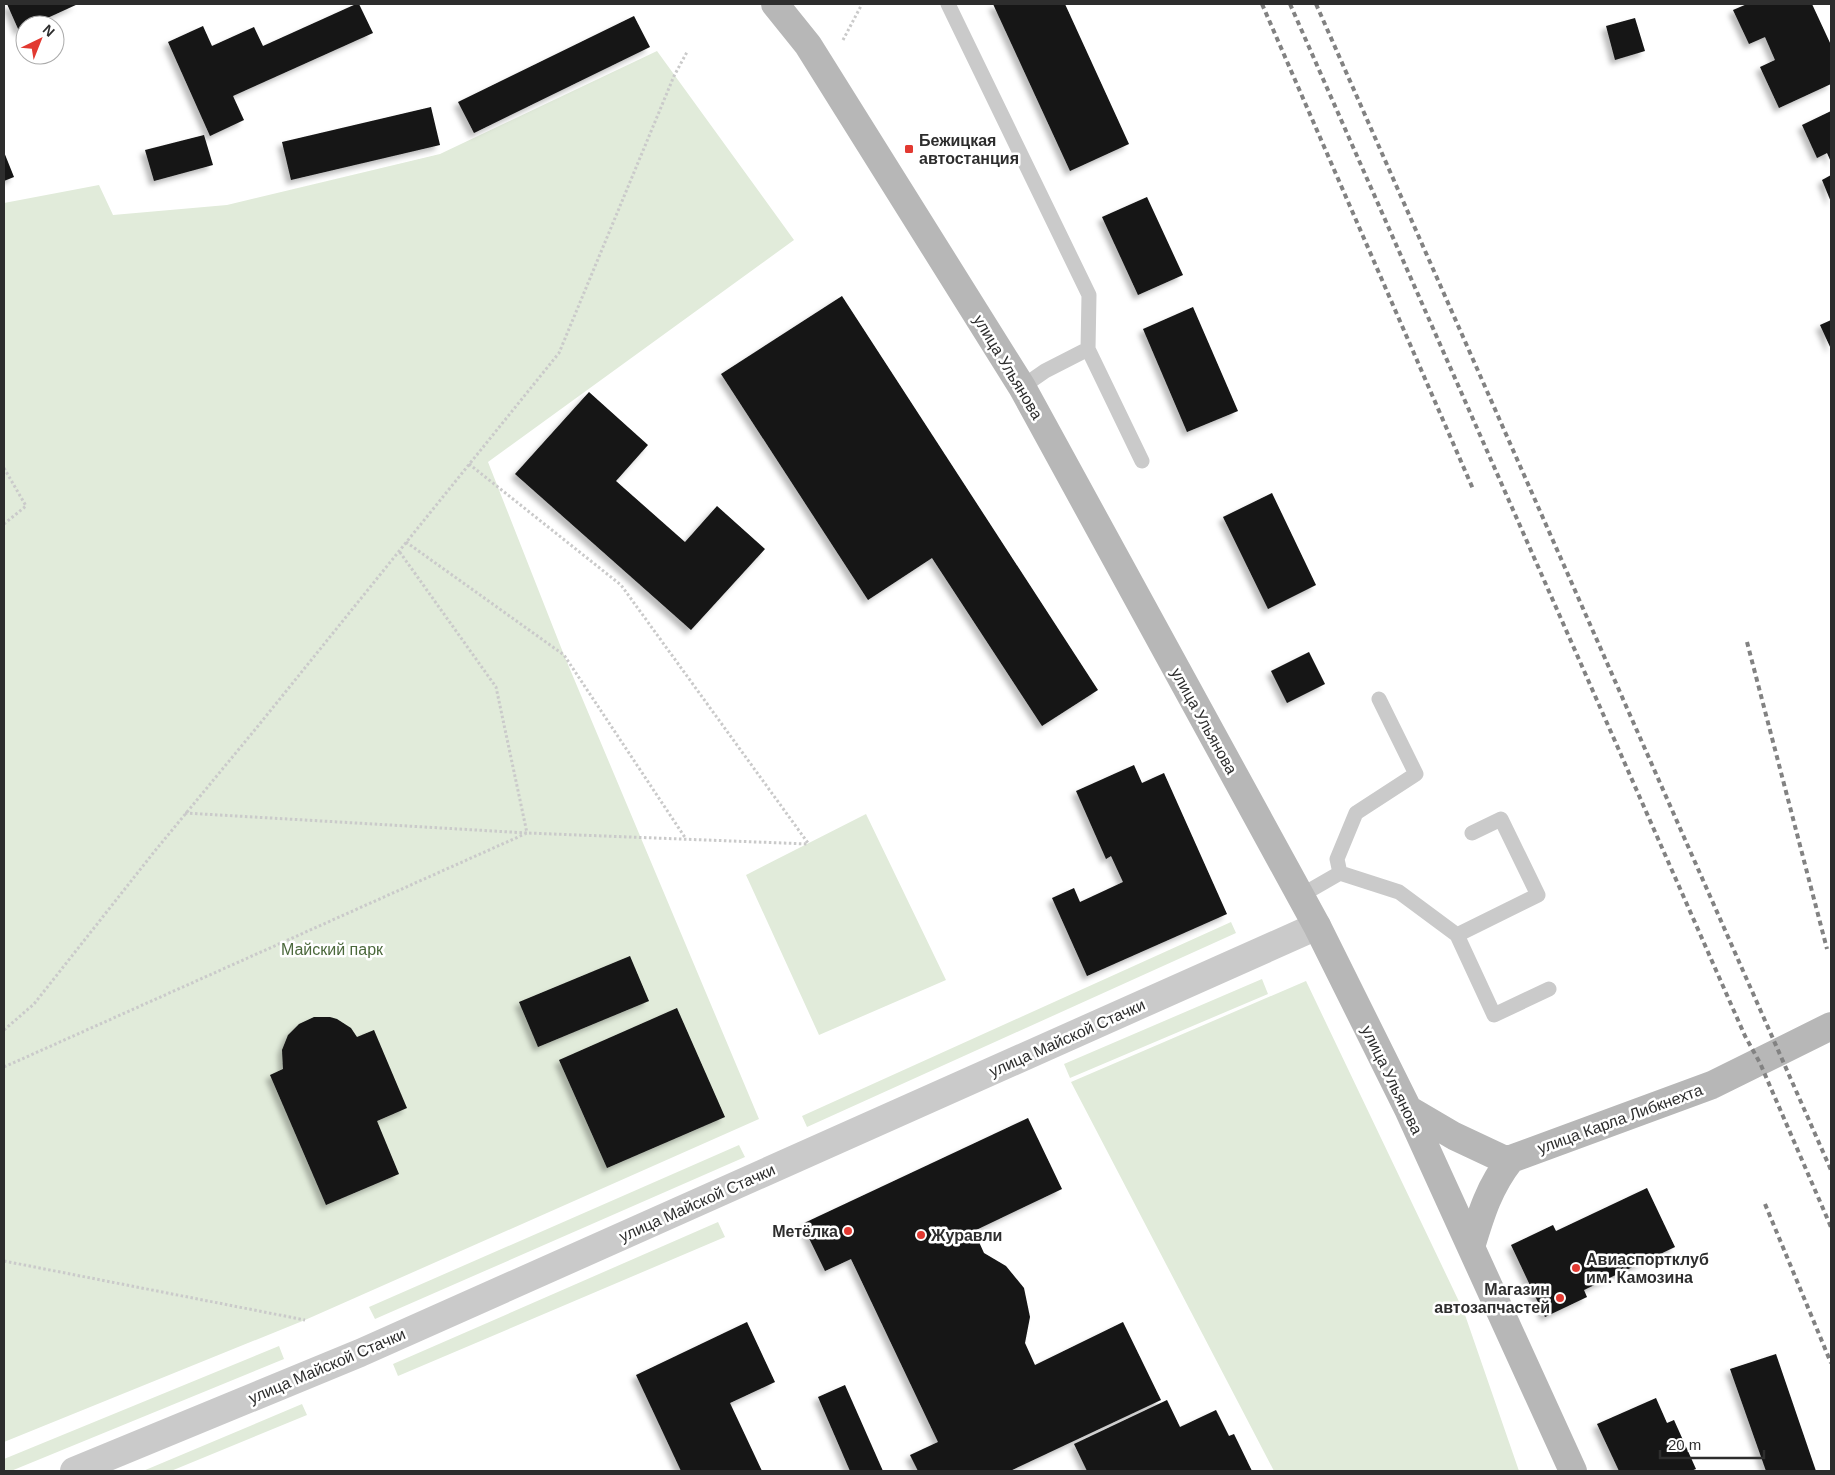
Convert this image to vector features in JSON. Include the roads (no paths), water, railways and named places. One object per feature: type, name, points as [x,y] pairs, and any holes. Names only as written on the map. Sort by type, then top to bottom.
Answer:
[{"type":"main road","name":"улица Ульянова","points":[[775,4],[808,45],[1022,387],[1317,926],[1408,1109],[1573,1471]]},
{"type":"main road","name":"улица Карла Либкнехта","points":[[1507,1159],[1712,1085],[1831,1026]]},
{"type":"main road","points":[[1408,1109],[1454,1136],[1507,1159],[1484,1204],[1471,1247]]},
{"type":"street","name":"улица Майской Стачки","points":[[74,1471],[360,1353],[1317,926]]},
{"type":"lane","points":[[948,4],[1089,295],[1088,349],[1142,461]]},
{"type":"lane","points":[[1022,387],[1045,371],[1088,349]]},
{"type":"lane","points":[[1340,873],[1337,859],[1356,813],[1416,774],[1379,699]]},
{"type":"lane","points":[[1457,935],[1538,895],[1501,819],[1472,833]]},
{"type":"lane","points":[[1300,896],[1340,873],[1399,892],[1457,935],[1494,1014],[1549,989]]},
{"type":"railway","points":[[1262,4],[1473,489]]},
{"type":"railway","points":[[1290,4],[1831,1227]]},
{"type":"railway","points":[[1316,4],[1831,1170]]},
{"type":"railway","points":[[1747,642],[1827,949]]},
{"type":"railway","points":[[1765,1204],[1831,1363]]},
{"type":"place","name":"Бежицкая автостанция","points":[[909,149]]},
{"type":"place","name":"Метёлка","points":[[848,1231]]},
{"type":"place","name":"Журавли","points":[[921,1235]]},
{"type":"place","name":"Авиаспортклуб им. Камозина","points":[[1576,1268]]},
{"type":"place","name":"Магазин автозапчастей","points":[[1560,1298]]},
{"type":"park label","name":"Майский парк","points":[[332,949]]}]
